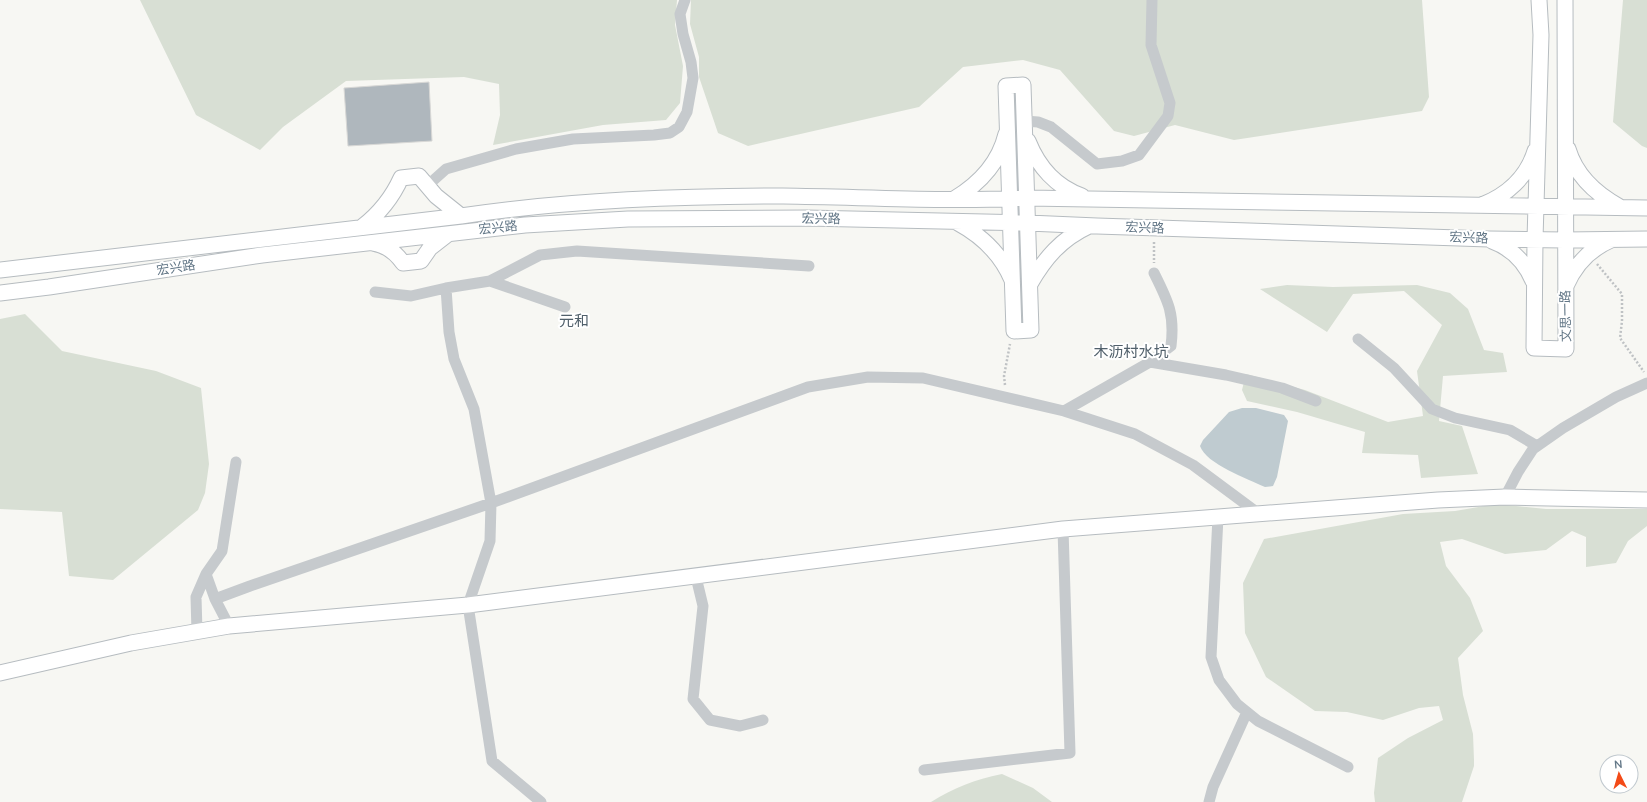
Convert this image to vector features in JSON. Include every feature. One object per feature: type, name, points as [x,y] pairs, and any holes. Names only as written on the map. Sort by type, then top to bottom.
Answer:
[{"type":"street","points":[[427,186],[446,169],[516,149],[573,139],[670,133],[679,127],[687,112],[693,78],[691,62],[683,34],[680,14],[685,0]]},
{"type":"street","points":[[1025,125],[1038,122],[1051,128],[1097,164],[1122,161],[1139,155],[1168,116],[1170,103],[1151,45],[1152,0]]},
{"type":"street","name":"文思一路","points":[[1539,0],[1541,35],[1537,142],[1534,348],[1566,349],[1565,0]]},
{"type":"street","points":[[1023,85],[1025,125],[1031,330],[1014,331],[1014,285],[1006,86],[1023,85]]},
{"type":"street","points":[[954,199],[974,185],[991,166],[1002,147],[1008,125]]},
{"type":"street","points":[[1025,125],[1032,151],[1045,171],[1066,188],[1091,199]]},
{"type":"street","points":[[1481,206],[1500,197],[1516,183],[1529,164],[1537,142]]},
{"type":"street","points":[[1565,142],[1574,164],[1588,184],[1608,201],[1620,208]]},
{"type":"street","points":[[362,227],[387,203],[401,178],[418,176],[440,199],[461,216]]},
{"type":"street","name":"宏兴路","points":[[0,270],[461,216],[522,207],[625,200],[782,196],[954,199],[1028,198],[1647,208]]},
{"type":"street","name":"宏兴路","points":[[0,293],[262,255],[525,225],[628,219],[807,218],[1011,224],[1028,223],[1483,238],[1565,240],[1647,239]]},
{"type":"street","points":[[955,222],[973,232],[989,245],[1004,263],[1014,285]]},
{"type":"street","points":[[1030,285],[1042,262],[1051,252],[1068,237],[1089,226]]},
{"type":"street","points":[[368,243],[383,246],[395,253],[403,263],[409,263],[421,261],[436,242],[450,234]]},
{"type":"street","points":[[1483,238],[1501,244],[1516,255],[1527,268],[1535,284]]},
{"type":"street","points":[[1566,287],[1574,270],[1586,256],[1614,239]]},
{"type":"street","points":[[375,292],[411,296],[446,288],[490,281],[540,255],[577,250],[809,266]]},
{"type":"street","points":[[1064,411],[1150,362],[1171,346],[1173,332],[1170,306],[1154,273]]},
{"type":"street","points":[[490,281],[565,307]]},
{"type":"street","points":[[446,288],[449,332],[454,359],[474,409],[492,503],[490,541],[468,605],[492,762],[541,802]]},
{"type":"street","points":[[1358,340],[1394,368],[1432,409],[1456,418],[1510,430],[1538,446]]},
{"type":"street","points":[[1150,362],[1226,375],[1282,388],[1316,401]]},
{"type":"street","points":[[215,599],[492,503],[808,387],[868,377],[923,378],[1064,411],[1136,434],[1192,465],[1259,514]]},
{"type":"street","points":[[1505,497],[1518,472],[1534,449],[1563,428],[1616,397],[1647,383]]},
{"type":"street","points":[[197,632],[196,597],[206,574],[222,551],[236,462]]},
{"type":"street","points":[[0,673],[132,643],[229,626],[468,605],[1062,529],[1438,500],[1505,497],[1647,500]]},
{"type":"street","points":[[1218,517],[1211,657],[1219,680],[1237,704],[1258,721],[1348,767]]},
{"type":"street","points":[[924,770],[1070,753],[1062,529]]},
{"type":"street","points":[[206,574],[215,599],[229,626]]},
{"type":"street","points":[[696,577],[703,606],[693,699],[710,720],[740,726],[763,720]]},
{"type":"street","points":[[1209,802],[1213,787],[1247,712]]},
{"type":"path","points":[[1154,228],[1154,273]]},
{"type":"path","points":[[1586,256],[1596,263],[1622,294],[1622,321],[1620,338],[1647,376]]},
{"type":"path","points":[[1007,397],[1004,376],[1007,355],[1014,331]]},
{"type":"shaded area","points":[[140,0],[677,0],[675,25],[683,66],[680,103],[666,120],[603,125],[493,145],[500,115],[499,84],[464,77],[346,81],[283,127],[260,150],[196,115]]},
{"type":"shaded area","points":[[691,0],[1422,0],[1429,97],[1422,111],[1234,140],[1175,125],[1134,136],[1114,131],[1060,70],[1023,60],[963,67],[919,107],[748,146],[718,133],[699,77],[699,57],[690,24]]},
{"type":"shaded area","points":[[1623,0],[1647,0],[1647,148],[1642,146],[1613,122]]},
{"type":"shaded area","points":[[1287,285],[1333,287],[1417,285],[1450,293],[1468,309],[1484,350],[1503,353],[1507,372],[1443,376],[1439,421],[1462,426],[1478,474],[1421,478],[1418,455],[1362,453],[1365,432],[1297,412],[1247,401],[1242,390],[1246,374],[1305,390],[1388,422],[1423,416],[1417,371],[1442,325],[1404,291],[1353,294],[1327,332],[1260,289]]},
{"type":"shaded area","points":[[25,314],[62,351],[156,371],[201,388],[209,464],[205,493],[198,510],[113,580],[69,576],[62,512],[0,509],[0,319]]},
{"type":"shaded area","points":[[1242,408],[1256,408],[1284,415],[1288,421],[1277,477],[1273,486],[1265,487],[1228,470],[1210,459],[1200,446],[1203,440],[1229,412]]},
{"type":"shaded area","points":[[1496,504],[1546,509],[1647,509],[1647,526],[1628,541],[1616,563],[1586,567],[1586,537],[1572,531],[1546,550],[1505,554],[1462,539],[1440,542],[1446,566],[1470,598],[1483,631],[1458,658],[1463,695],[1473,734],[1474,766],[1462,802],[1375,802],[1374,793],[1378,758],[1408,738],[1443,720],[1439,706],[1419,708],[1383,720],[1347,712],[1315,711],[1266,677],[1245,633],[1243,583],[1264,539],[1403,514],[1455,511]]},
{"type":"shaded area","points":[[1002,774],[1033,788],[1052,802],[931,802],[948,792],[965,785]]},
{"type":"building","points":[[429,82],[432,141],[348,146],[344,88]]},
{"type":"district","name":"元和","points":[[574,321]]},
{"type":"district","name":"木沥村水坑","points":[[1131,352]]}]
